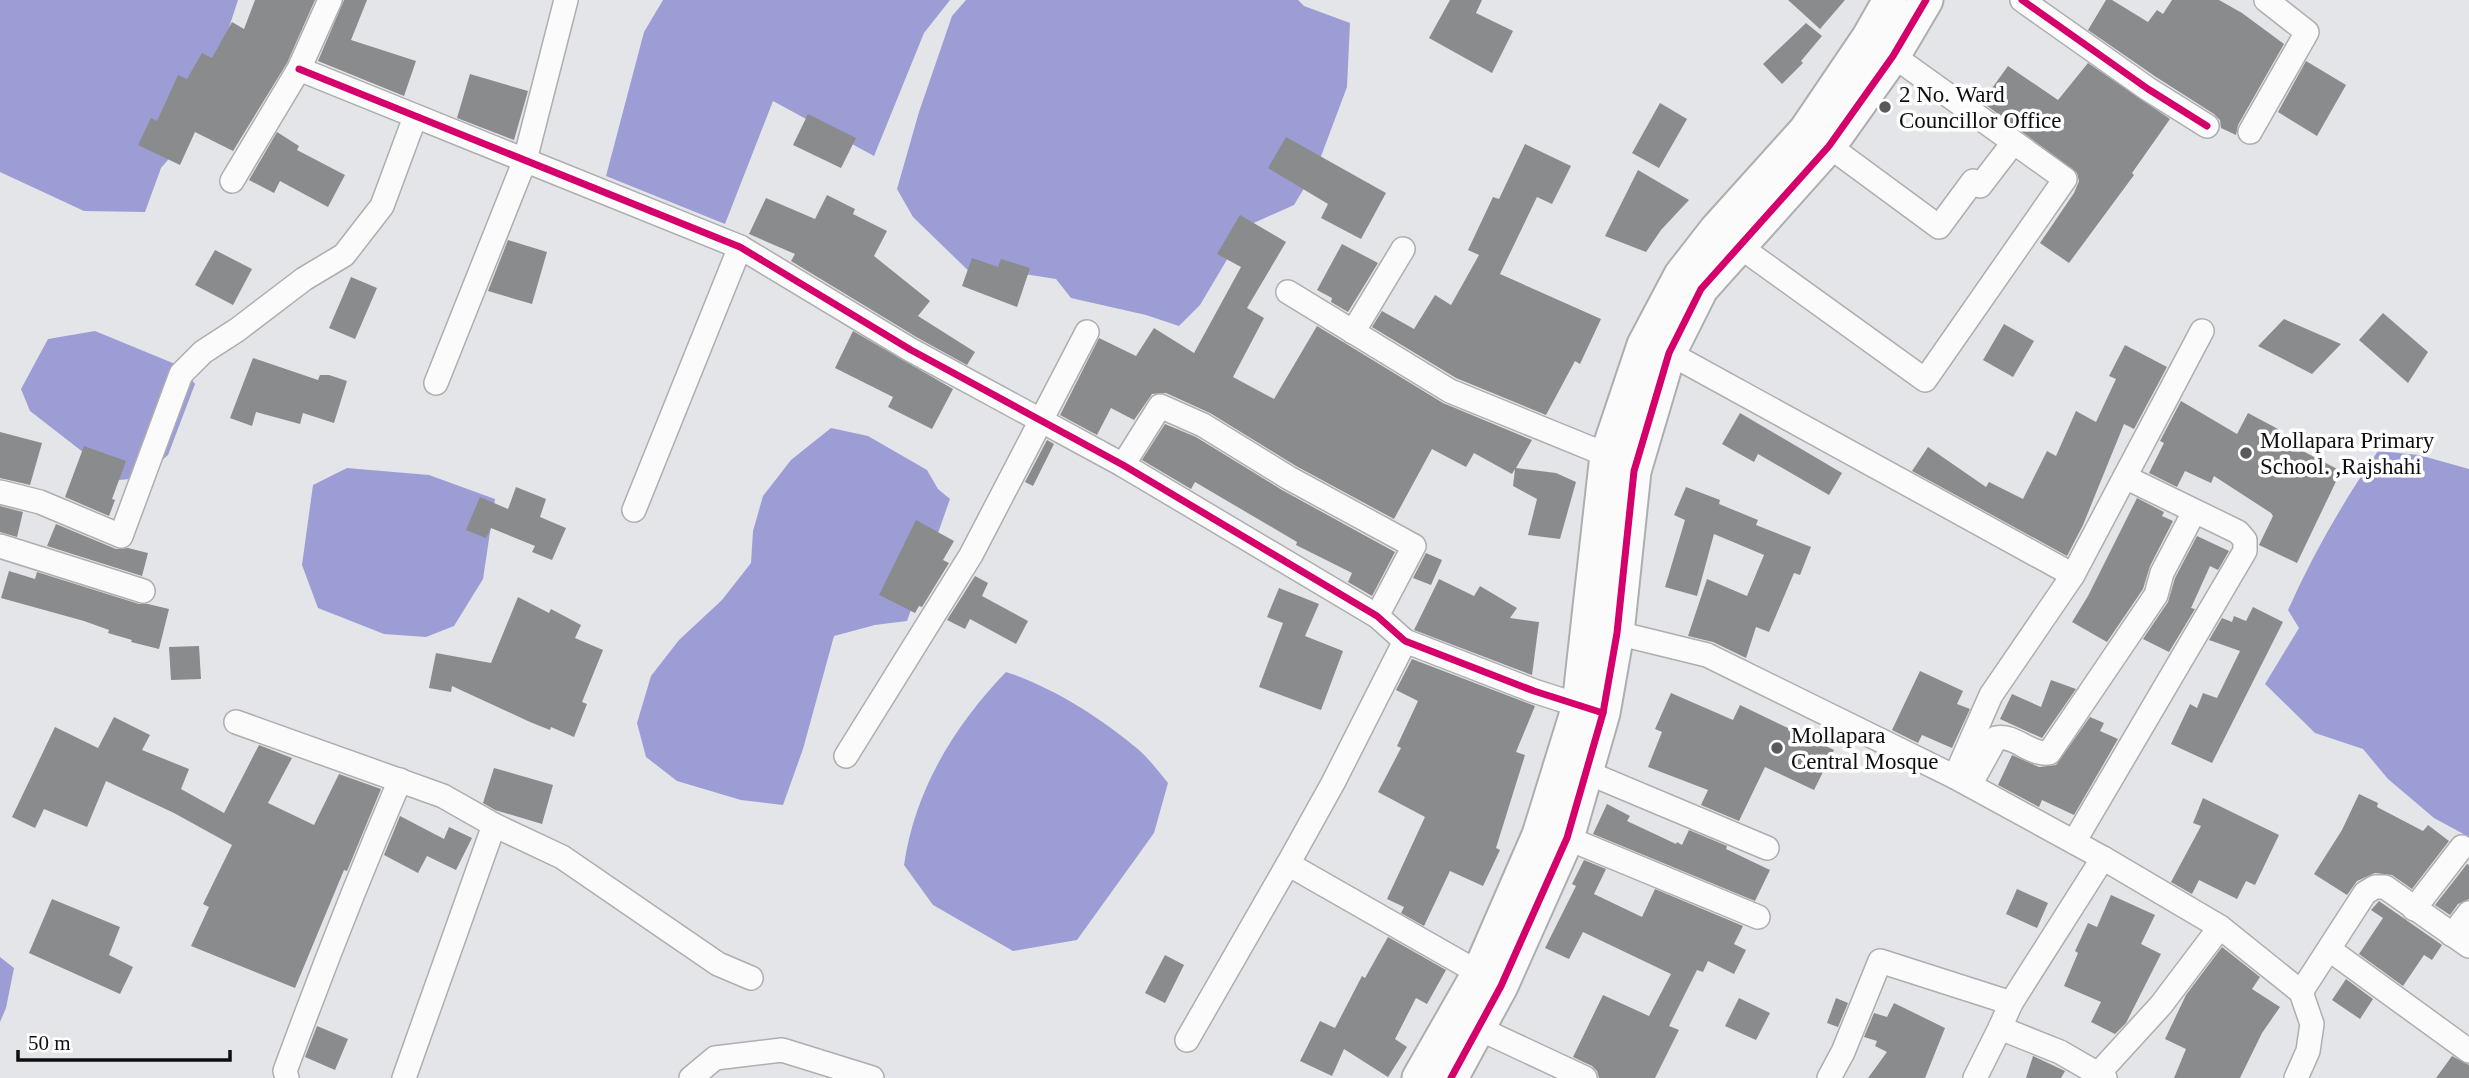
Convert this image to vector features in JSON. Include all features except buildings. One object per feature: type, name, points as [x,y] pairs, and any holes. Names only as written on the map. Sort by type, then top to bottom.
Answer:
[{"type":"street","points":[[232,181],[299,69],[330,0]]},
{"type":"street","points":[[436,383],[525,160],[566,0]]},
{"type":"street","points":[[1451,1078],[1480,1029],[1567,838],[1586,772],[1602,632],[1634,471],[1669,353],[1701,289],[1829,146],[1881,47],[1891,0]]},
{"type":"street","points":[[1602,632],[1607,455],[1644,345],[1681,275],[1716,230],[1926,0]]},
{"type":"street","points":[[2022,0],[2137,81],[2207,126]]},
{"type":"street","points":[[2250,132],[2307,32],[2266,0]]},
{"type":"street","points":[[1739,246],[1926,380],[2065,179],[1881,47]]},
{"type":"street","points":[[299,69],[740,247],[911,350],[1123,465],[1377,616],[1405,641],[1591,710]]},
{"type":"street","points":[[0,492],[40,502],[121,536],[181,374],[203,352],[237,330],[303,279],[344,255],[382,206],[415,117]]},
{"type":"street","points":[[1829,146],[1939,227],[1973,181],[1980,186],[2013,143]]},
{"type":"street","points":[[634,510],[740,247]]},
{"type":"street","points":[[1353,332],[1403,249]]},
{"type":"street","points":[[1288,292],[1450,391],[1607,455]]},
{"type":"street","points":[[1963,781],[1991,695],[2073,575],[2202,331]]},
{"type":"street","points":[[846,756],[971,555],[1087,332]]},
{"type":"street","points":[[1669,353],[2073,575]]},
{"type":"street","points":[[1123,465],[1160,406],[1203,425],[1289,478],[1414,546],[1377,616]]},
{"type":"street","points":[[2074,842],[2245,551],[2245,540],[2238,532],[2125,477]]},
{"type":"street","points":[[1963,781],[1996,738],[2000,737],[2042,754],[2049,753],[2156,595],[2162,573],[2194,512]]},
{"type":"street","points":[[0,546],[143,592]]},
{"type":"street","points":[[1602,632],[1707,655],[1963,781],[2104,858],[2220,927],[2301,992],[2312,1024],[2308,1051],[2295,1078]]},
{"type":"street","points":[[1187,1040],[1333,783],[1405,641]]},
{"type":"street","points":[[1419,1078],[1479,973],[1591,710]]},
{"type":"street","points":[[236,722],[443,796],[562,857],[718,964],[751,978]]},
{"type":"street","points":[[1586,772],[1767,848]]},
{"type":"street","points":[[287,1078],[285,1071],[312,998],[363,866],[400,780]]},
{"type":"street","points":[[404,1078],[494,824]]},
{"type":"street","points":[[1567,838],[1758,916]]},
{"type":"street","points":[[2414,909],[2462,847]]},
{"type":"street","points":[[1975,1078],[2011,1003],[2104,858]]},
{"type":"street","points":[[1288,864],[1479,973]]},
{"type":"street","points":[[2301,992],[2365,893],[2375,887],[2385,887],[2461,941],[2469,913]]},
{"type":"street","points":[[2000,1028],[2060,1052],[2102,1076],[2161,1005],[2220,927]]},
{"type":"street","points":[[2330,950],[2469,1051]]},
{"type":"street","points":[[1829,1078],[1843,1052],[1880,961],[2011,1003]]},
{"type":"street","points":[[1480,1029],[1585,1078]]},
{"type":"street","points":[[691,1078],[715,1058],[782,1051],[873,1078]]},
{"type":"water","points":[[0,0],[238,0],[223,46],[209,112],[161,168],[145,212],[84,211],[0,172]]},
{"type":"water","points":[[663,0],[950,0],[924,33],[874,156],[773,101],[725,224],[606,176],[644,32]]},
{"type":"water","points":[[966,0],[1298,0],[1304,6],[1350,23],[1347,87],[1317,167],[1294,205],[1247,226],[1200,305],[1179,326],[1146,315],[1071,298],[1056,279],[1005,271],[979,281],[913,217],[897,189],[919,112],[952,16]]},
{"type":"water","points":[[95,331],[180,366],[195,384],[168,455],[141,478],[119,480],[30,411],[21,389],[48,339]]},
{"type":"water","points":[[831,428],[868,436],[927,470],[938,489],[950,499],[907,621],[875,625],[834,636],[803,749],[783,805],[741,800],[677,781],[646,757],[637,723],[651,676],[679,640],[722,600],[751,563],[753,531],[763,496],[791,460]]},
{"type":"water","points":[[2378,451],[2419,455],[2469,469],[2469,837],[2434,818],[2388,779],[2363,749],[2315,733],[2265,684],[2299,628],[2288,610],[2298,589],[2329,529]]},
{"type":"water","points":[[347,468],[429,475],[495,499],[483,579],[454,626],[426,637],[384,634],[318,608],[302,565],[313,485]]},
{"type":"water","points":[[1006,672],[1041,686],[1093,715],[1139,750],[1168,783],[1154,833],[1077,940],[1013,951],[933,905],[904,865],[909,837],[927,785],[970,714]]},
{"type":"water","points":[[0,957],[14,968],[6,1008],[0,1022]]},
{"type":"cycle path","points":[[1451,1078],[1501,986],[1567,838],[1603,713],[1617,633],[1634,471],[1669,353],[1701,289],[1829,146],[1893,56],[1926,0]]},
{"type":"cycle path","points":[[2022,0],[2148,89],[2207,126]]},
{"type":"cycle path","points":[[299,69],[740,247],[911,350],[1123,465],[1377,616],[1405,641],[1534,691],[1603,713]]},
{"type":"place","name":"2 No. Ward Councillor Office","points":[[1885,107]]},
{"type":"place","name":"Mollapara Primary School. ,Rajshahi","points":[[2246,453]]},
{"type":"place","name":"Mollapara Central Mosque","points":[[1777,748]]}]
